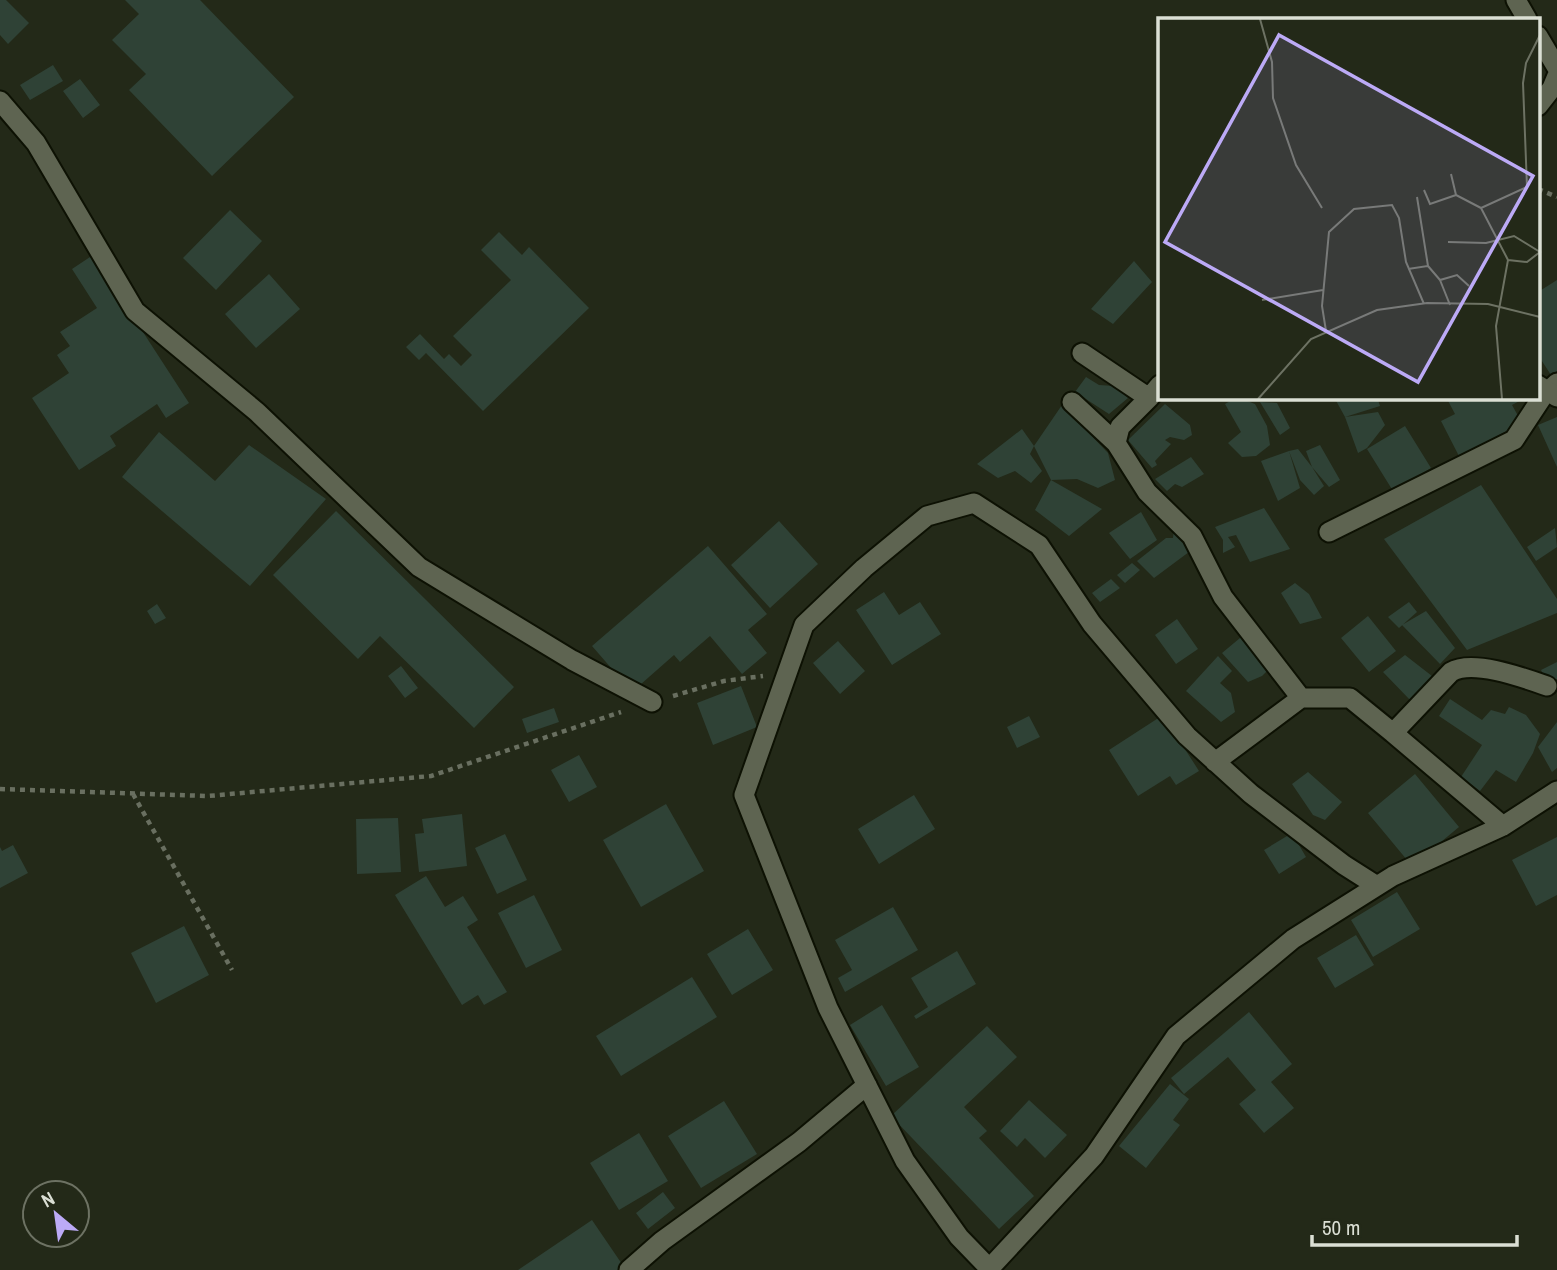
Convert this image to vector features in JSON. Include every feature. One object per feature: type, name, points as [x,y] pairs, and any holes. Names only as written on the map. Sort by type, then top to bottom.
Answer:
[{"type":"street","points":[[1516,0],[1526,18]]},
{"type":"street","points":[[1540,39],[1557,68]]},
{"type":"street","points":[[1540,103],[1557,76]]},
{"type":"street","points":[[0,102],[36,143],[135,311],[257,412],[419,567],[572,660],[652,702]]},
{"type":"street","points":[[1082,353],[1154,391],[1120,428],[1116,443]]},
{"type":"street","points":[[1329,532],[1514,440],[1550,389]]},
{"type":"street","points":[[1072,402],[1116,443],[1147,492],[1192,536],[1223,597],[1301,698]]},
{"type":"street","points":[[1377,886],[1344,865],[1261,801],[1187,736],[1092,624],[1039,545],[974,503],[927,516],[864,568],[804,625],[744,795],[828,1009],[905,1161],[959,1237],[989,1269],[1094,1156],[1176,1036],[1293,939],[1393,876],[1503,826],[1557,791]]},
{"type":"street","points":[[1393,733],[1451,672],[1460,667],[1504,672],[1547,686]]},
{"type":"street","points":[[1215,762],[1301,698],[1350,698],[1503,826]]},
{"type":"street","points":[[629,1270],[662,1241],[799,1142],[867,1084]]},
{"type":"path","points":[[1540,189],[1557,197]]},
{"type":"path","points":[[0,789],[208,796],[431,776],[652,702],[724,681],[787,673]]},
{"type":"path","points":[[132,793],[232,970]]},
{"type":"building","points":[[0,0],[6,0],[29,23],[8,44],[0,35]]},
{"type":"building","points":[[125,0],[200,0],[294,97],[212,176],[129,90],[146,74],[112,40],[139,14]]},
{"type":"building","points":[[53,65],[63,81],[30,100],[20,85]]},
{"type":"building","points":[[80,79],[100,105],[83,118],[63,91]]},
{"type":"building","points":[[230,210],[262,241],[216,290],[183,258]]},
{"type":"building","points":[[499,232],[522,255],[529,247],[589,308],[483,411],[426,353],[419,360],[406,347],[420,334],[444,359],[449,354],[461,366],[472,355],[453,336],[511,280],[481,250]]},
{"type":"building","points":[[93,255],[189,403],[166,418],[157,404],[110,436],[116,446],[79,470],[32,398],[69,373],[57,355],[70,346],[60,332],[97,308],[72,269]]},
{"type":"building","points":[[1134,261],[1152,282],[1113,324],[1091,309]]},
{"type":"building","points":[[269,274],[300,309],[256,348],[225,314]]},
{"type":"building","points":[[1557,280],[1557,371],[1551,375],[1540,358],[1540,291]]},
{"type":"building","points":[[1086,377],[1099,385],[1114,386],[1128,398],[1109,414],[1075,392]]},
{"type":"building","points":[[1234,399],[1242,399],[1255,404],[1267,426],[1270,445],[1256,456],[1242,457],[1228,443],[1241,432],[1225,404]]},
{"type":"building","points":[[1335,399],[1378,399],[1380,406],[1345,417]]},
{"type":"building","points":[[1447,399],[1523,399],[1512,405],[1522,423],[1484,443],[1486,447],[1461,460],[1441,421],[1455,414]]},
{"type":"building","points":[[1260,402],[1277,403],[1290,428],[1280,435]]},
{"type":"building","points":[[1165,404],[1190,425],[1192,435],[1184,440],[1170,437],[1165,440],[1171,444],[1152,468],[1128,440]]},
{"type":"building","points":[[1062,405],[1108,453],[1115,480],[1098,488],[1077,479],[1051,480],[1034,446]]},
{"type":"building","points":[[1378,412],[1385,425],[1367,448],[1358,453],[1345,417]]},
{"type":"building","points":[[1557,417],[1557,467],[1538,425]]},
{"type":"building","points":[[1405,426],[1431,468],[1393,491],[1367,449]]},
{"type":"building","points":[[1022,429],[1034,446],[1030,454],[1042,471],[1031,483],[1015,471],[998,478],[977,464]]},
{"type":"building","points":[[159,432],[215,481],[249,445],[326,499],[250,586],[122,477]]},
{"type":"building","points":[[1320,445],[1340,480],[1329,487],[1312,467],[1306,451]]},
{"type":"building","points":[[1298,449],[1324,486],[1314,495],[1300,480],[1289,451]]},
{"type":"building","points":[[1289,451],[1300,488],[1278,501],[1261,461]]},
{"type":"building","points":[[1191,457],[1204,474],[1182,487],[1175,484],[1167,491],[1155,479]]},
{"type":"building","points":[[1051,480],[1102,509],[1069,536],[1035,510]]},
{"type":"building","points":[[1481,485],[1557,599],[1557,613],[1467,650],[1384,539]]},
{"type":"building","points":[[1264,508],[1290,549],[1250,562],[1236,535],[1228,537],[1235,547],[1223,553],[1223,540],[1215,527]]},
{"type":"building","points":[[336,511],[514,687],[474,728],[380,636],[358,659],[273,575]]},
{"type":"building","points":[[1141,512],[1157,540],[1130,559],[1109,533]]},
{"type":"building","points":[[779,521],[818,564],[770,608],[731,565]]},
{"type":"building","points":[[1555,528],[1557,547],[1536,561],[1527,547]]},
{"type":"building","points":[[1174,529],[1193,549],[1154,578],[1137,561],[1166,538],[1173,538]]},
{"type":"building","points":[[708,546],[767,614],[748,630],[767,653],[742,674],[710,636],[680,662],[674,655],[632,692],[592,646]]},
{"type":"building","points":[[1132,563],[1140,570],[1125,583],[1117,575]]},
{"type":"building","points":[[1111,579],[1120,588],[1100,602],[1092,593]]},
{"type":"building","points":[[1295,583],[1309,594],[1322,618],[1300,624],[1281,593]]},
{"type":"building","points":[[884,592],[899,615],[920,602],[941,634],[892,665],[856,610]]},
{"type":"building","points":[[1409,602],[1417,612],[1399,628],[1388,617]]},
{"type":"building","points":[[157,604],[166,618],[155,624],[147,611]]},
{"type":"building","points":[[1426,611],[1455,648],[1440,664],[1402,625]]},
{"type":"building","points":[[1368,616],[1396,651],[1369,672],[1341,638]]},
{"type":"building","points":[[1177,619],[1198,649],[1176,664],[1155,635]]},
{"type":"building","points":[[1246,633],[1272,666],[1262,676],[1248,682],[1222,653]]},
{"type":"building","points":[[838,641],[865,671],[840,694],[813,663]]},
{"type":"building","points":[[1405,655],[1432,676],[1411,701],[1383,672]]},
{"type":"building","points":[[1218,656],[1232,671],[1220,683],[1231,693],[1235,712],[1221,722],[1186,691]]},
{"type":"building","points":[[1557,662],[1557,679],[1548,684],[1541,670]]},
{"type":"building","points":[[401,666],[418,688],[405,698],[388,676]]},
{"type":"building","points":[[741,686],[757,727],[713,745],[697,703]]},
{"type":"building","points":[[1450,699],[1482,720],[1491,710],[1505,714],[1509,707],[1526,715],[1540,734],[1533,753],[1516,782],[1496,770],[1480,791],[1461,777],[1482,745],[1439,716]]},
{"type":"building","points":[[554,708],[559,722],[527,733],[522,719]]},
{"type":"building","points":[[1163,715],[1199,771],[1176,785],[1170,776],[1138,796],[1109,750]]},
{"type":"building","points":[[1029,716],[1040,737],[1017,748],[1007,727]]},
{"type":"building","points":[[1557,722],[1557,768],[1552,772],[1538,747]]},
{"type":"building","points":[[579,755],[597,787],[569,802],[551,770]]},
{"type":"building","points":[[1308,772],[1342,802],[1325,820],[1313,815],[1292,784]]},
{"type":"building","points":[[1415,774],[1459,827],[1412,866],[1368,813]]},
{"type":"building","points":[[914,795],[935,829],[879,864],[858,829]]},
{"type":"building","points":[[666,804],[704,871],[641,907],[603,840]]},
{"type":"building","points":[[462,814],[467,866],[419,872],[415,834],[424,833],[422,819]]},
{"type":"building","points":[[398,818],[401,872],[357,874],[356,819]]},
{"type":"building","points":[[1292,833],[1306,857],[1279,874],[1264,850]]},
{"type":"building","points":[[505,834],[527,880],[497,894],[475,848]]},
{"type":"building","points":[[1557,837],[1557,895],[1536,906],[1512,860]]},
{"type":"building","points":[[13,845],[28,873],[0,888],[0,847],[2,851]]},
{"type":"building","points":[[426,876],[445,907],[463,896],[478,920],[467,927],[507,992],[484,1005],[478,995],[462,1005],[395,895]]},
{"type":"building","points":[[1397,892],[1420,929],[1373,957],[1351,920]]},
{"type":"building","points":[[534,895],[562,950],[526,968],[498,913]]},
{"type":"building","points":[[893,907],[918,950],[845,992],[838,978],[852,970],[835,940]]},
{"type":"building","points":[[184,926],[209,975],[156,1003],[131,953]]},
{"type":"building","points":[[748,929],[773,970],[732,995],[707,954]]},
{"type":"building","points":[[1356,935],[1374,965],[1335,988],[1317,958]]},
{"type":"building","points":[[957,951],[976,984],[916,1019],[914,1016],[928,1007],[911,978]]},
{"type":"building","points":[[692,977],[717,1017],[621,1076],[596,1036]]},
{"type":"building","points":[[882,1005],[919,1067],[886,1086],[850,1025]]},
{"type":"building","points":[[1249,1012],[1292,1064],[1271,1082],[1294,1108],[1264,1133],[1239,1104],[1256,1090],[1228,1057],[1184,1094],[1171,1078]]},
{"type":"building","points":[[987,1026],[1017,1057],[964,1107],[987,1131],[979,1138],[1034,1196],[999,1229],[891,1116]]},
{"type":"building","points":[[1170,1084],[1189,1099],[1173,1120],[1180,1125],[1146,1168],[1119,1146]]},
{"type":"building","points":[[1029,1100],[1067,1135],[1045,1158],[1025,1138],[1017,1147],[1000,1131]]},
{"type":"building","points":[[724,1101],[757,1154],[701,1188],[668,1136]]},
{"type":"building","points":[[639,1133],[668,1181],[619,1210],[590,1163]]},
{"type":"building","points":[[663,1192],[675,1208],[648,1229],[636,1213]]},
{"type":"building","points":[[592,1220],[624,1267],[619,1270],[518,1270]]}]
